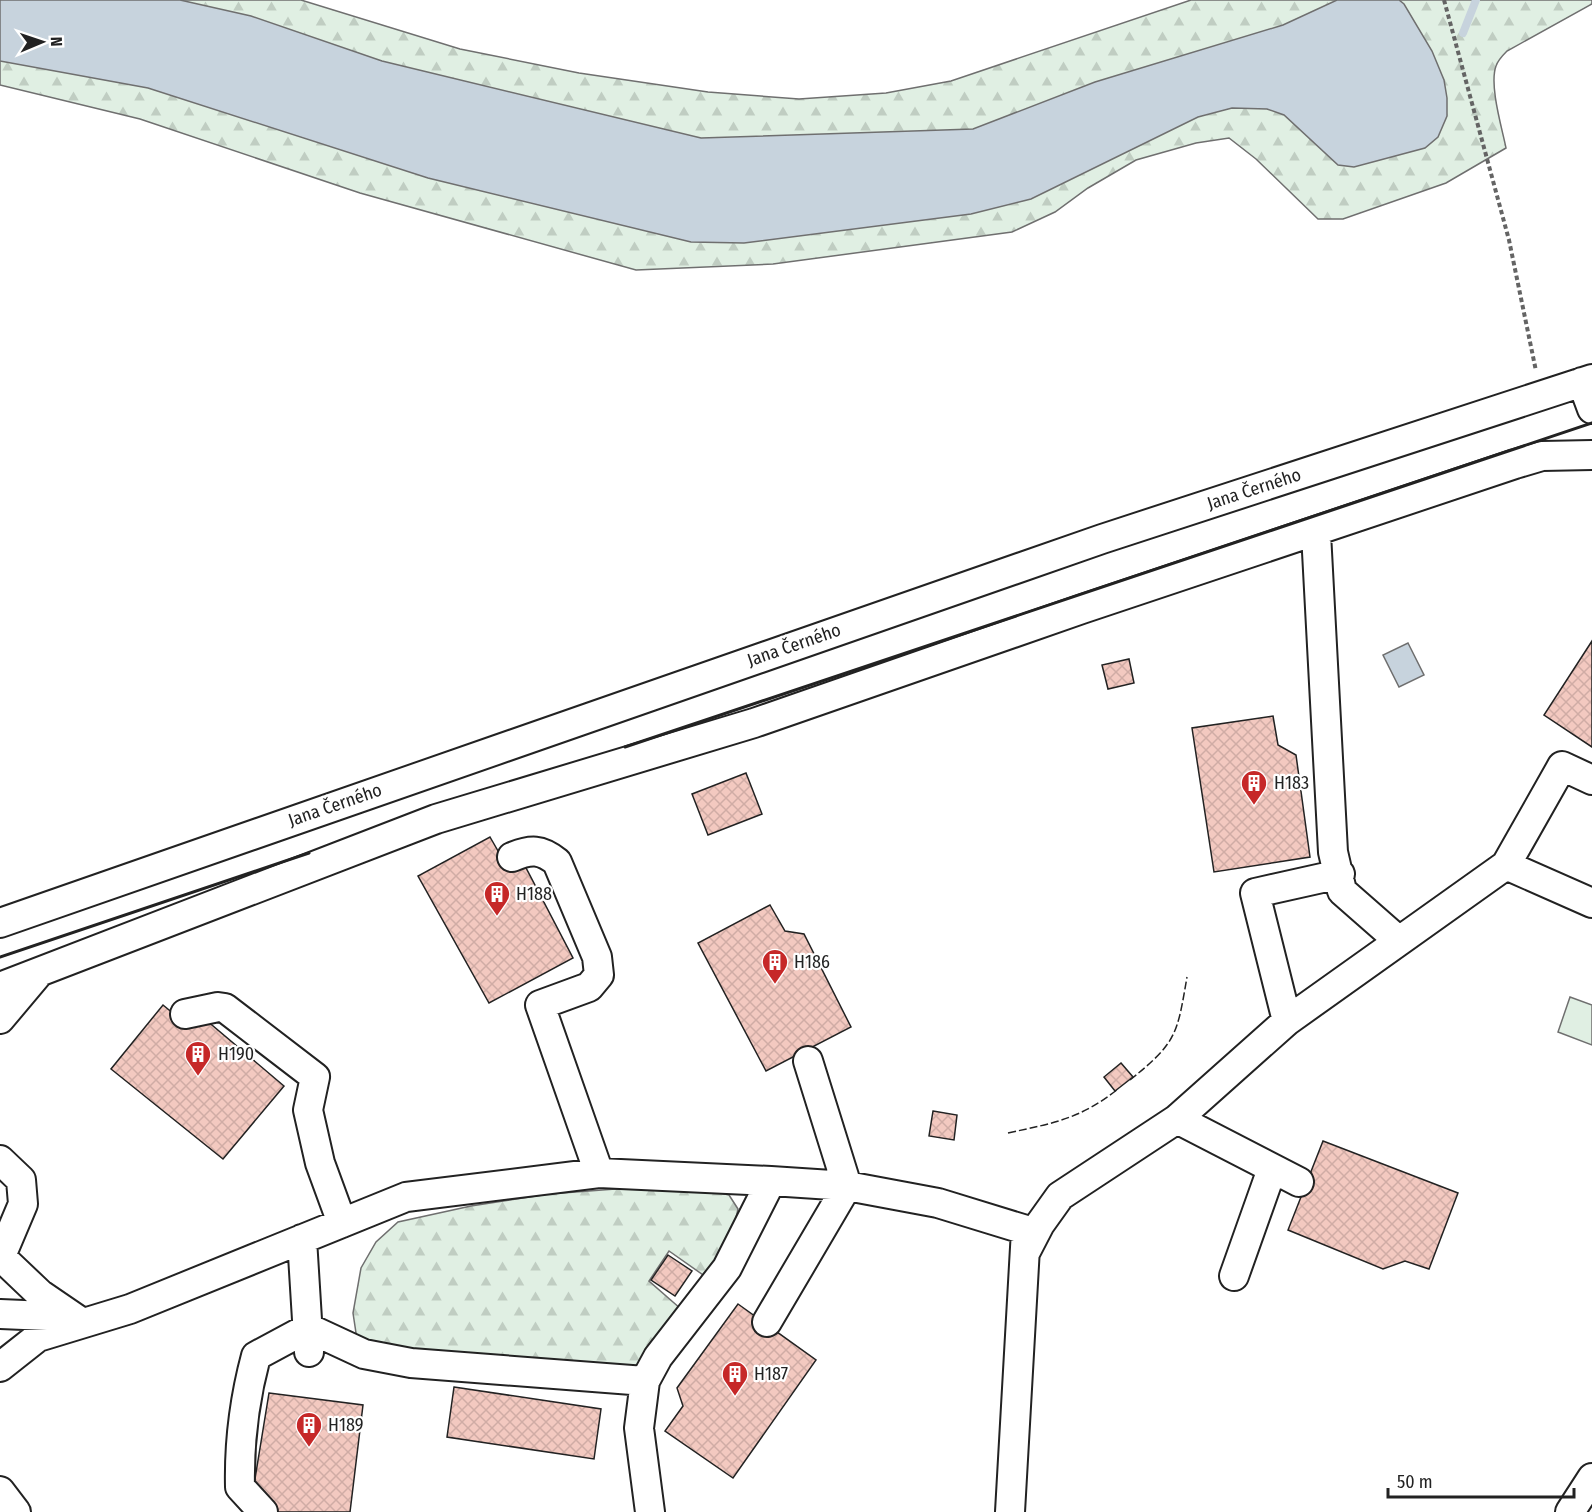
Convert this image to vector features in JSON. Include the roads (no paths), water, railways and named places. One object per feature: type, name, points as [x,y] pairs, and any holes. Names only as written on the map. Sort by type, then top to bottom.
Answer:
[{"type":"street","name":"Jana Černého","points":[[0,923],[1102,539],[1587,380]]},
{"type":"street","points":[[1587,380],[1592,409]]},
{"type":"street","points":[[0,987],[436,819],[754,723],[1082,609],[1542,456],[1592,455]]},
{"type":"street","points":[[1316,533],[1333,852],[1340,874],[1342,891],[1399,940]]},
{"type":"street","points":[[1026,1251],[1040,1224],[1060,1197],[1177,1119],[1287,1021],[1506,865],[1562,766],[1592,780]]},
{"type":"street","points":[[512,857],[528,850],[545,852],[557,862],[597,957],[599,975],[589,987],[540,1005],[599,1173]]},
{"type":"street","points":[[1506,865],[1592,903]]},
{"type":"street","points":[[1287,1021],[1256,892],[1340,874]]},
{"type":"street","points":[[0,1019],[38,974]]},
{"type":"street","points":[[185,1014],[218,1007],[225,1008],[315,1077],[308,1110],[320,1163],[342,1223]]},
{"type":"street","points":[[767,1322],[847,1186],[808,1060]]},
{"type":"street","points":[[1177,1119],[1299,1182]]},
{"type":"street","points":[[0,1160],[21,1180],[23,1204],[0,1256],[40,1294],[76,1319]]},
{"type":"street","points":[[1234,1276],[1272,1168]]},
{"type":"street","points":[[0,1314],[76,1319],[130,1309],[406,1197],[599,1173],[847,1186],[938,1203],[1026,1230],[1010,1512]]},
{"type":"street","points":[[650,1512],[639,1428],[645,1381],[658,1357],[728,1268],[771,1181]]},
{"type":"street","points":[[302,1239],[309,1340]]},
{"type":"street","points":[[0,1367],[38,1337],[76,1319]]},
{"type":"street","points":[[263,1512],[240,1487],[239,1466],[250,1380],[256,1356],[309,1340],[364,1354],[411,1362],[645,1381]]},
{"type":"street","points":[[1570,1512],[1592,1478]]},
{"type":"street","points":[[0,1491],[16,1512]]},
{"type":"waterway","points":[[1463,33],[1476,0]]},
{"type":"place","name":"H183","points":[[1254,806]]},
{"type":"place","name":"H188","points":[[497,917]]},
{"type":"place","name":"H186","points":[[775,985]]},
{"type":"place","name":"H190","points":[[198,1077]]},
{"type":"place","name":"H187","points":[[735,1397]]},
{"type":"place","name":"H189","points":[[309,1448]]}]
